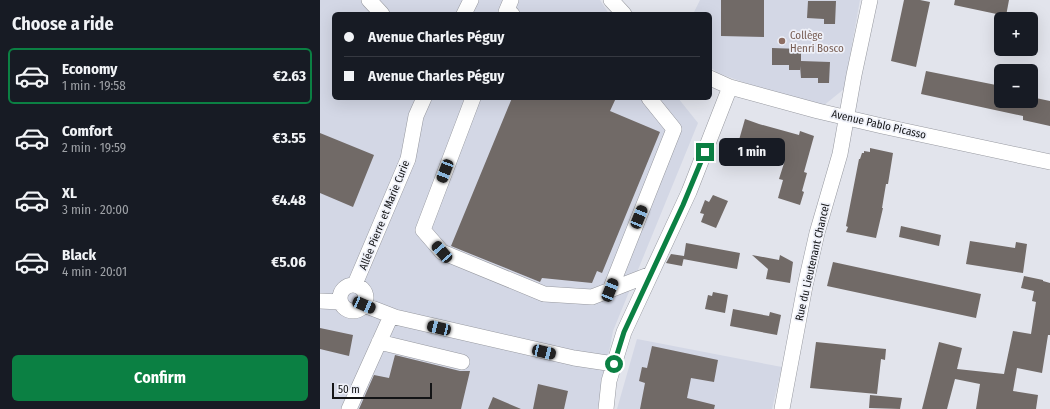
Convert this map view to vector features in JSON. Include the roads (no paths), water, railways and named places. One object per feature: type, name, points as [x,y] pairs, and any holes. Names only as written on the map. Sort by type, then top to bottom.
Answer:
[{"type":"street","points":[[369,0],[380,12]]},
{"type":"street","points":[[465,12],[471,0]]},
{"type":"street","points":[[506,12],[511,0]]},
{"type":"street","points":[[611,0],[622,12]]},
{"type":"street","name":"Rue du Lieutenant Chancel","points":[[782,409],[805,286],[817,234],[840,154],[854,75],[870,0]]},
{"type":"street","name":"Avenue Pablo Picasso","points":[[712,79],[730,86],[882,126],[1050,162]]},
{"type":"street","points":[[606,409],[609,381],[624,332],[689,192],[730,86]]},
{"type":"street","name":"Allée Pierre et Marie Curie","points":[[355,284],[408,159],[416,116],[423,100]]},
{"type":"street","points":[[472,100],[423,230],[442,252],[544,294],[592,297],[651,274]]},
{"type":"street","points":[[610,290],[674,129],[651,100]]},
{"type":"street","points":[[351,284],[355,284],[365,292],[366,296],[364,305],[353,311],[345,309],[340,302],[339,297],[342,289],[351,284]]},
{"type":"street","points":[[320,301],[340,302]]},
{"type":"street","points":[[364,305],[391,316],[574,358],[614,364]]},
{"type":"street","points":[[349,409],[391,316]]},
{"type":"street","points":[[379,342],[462,362]]},
{"type":"place","name":"Collège Henri Bosco","points":[[782,41]]}]
